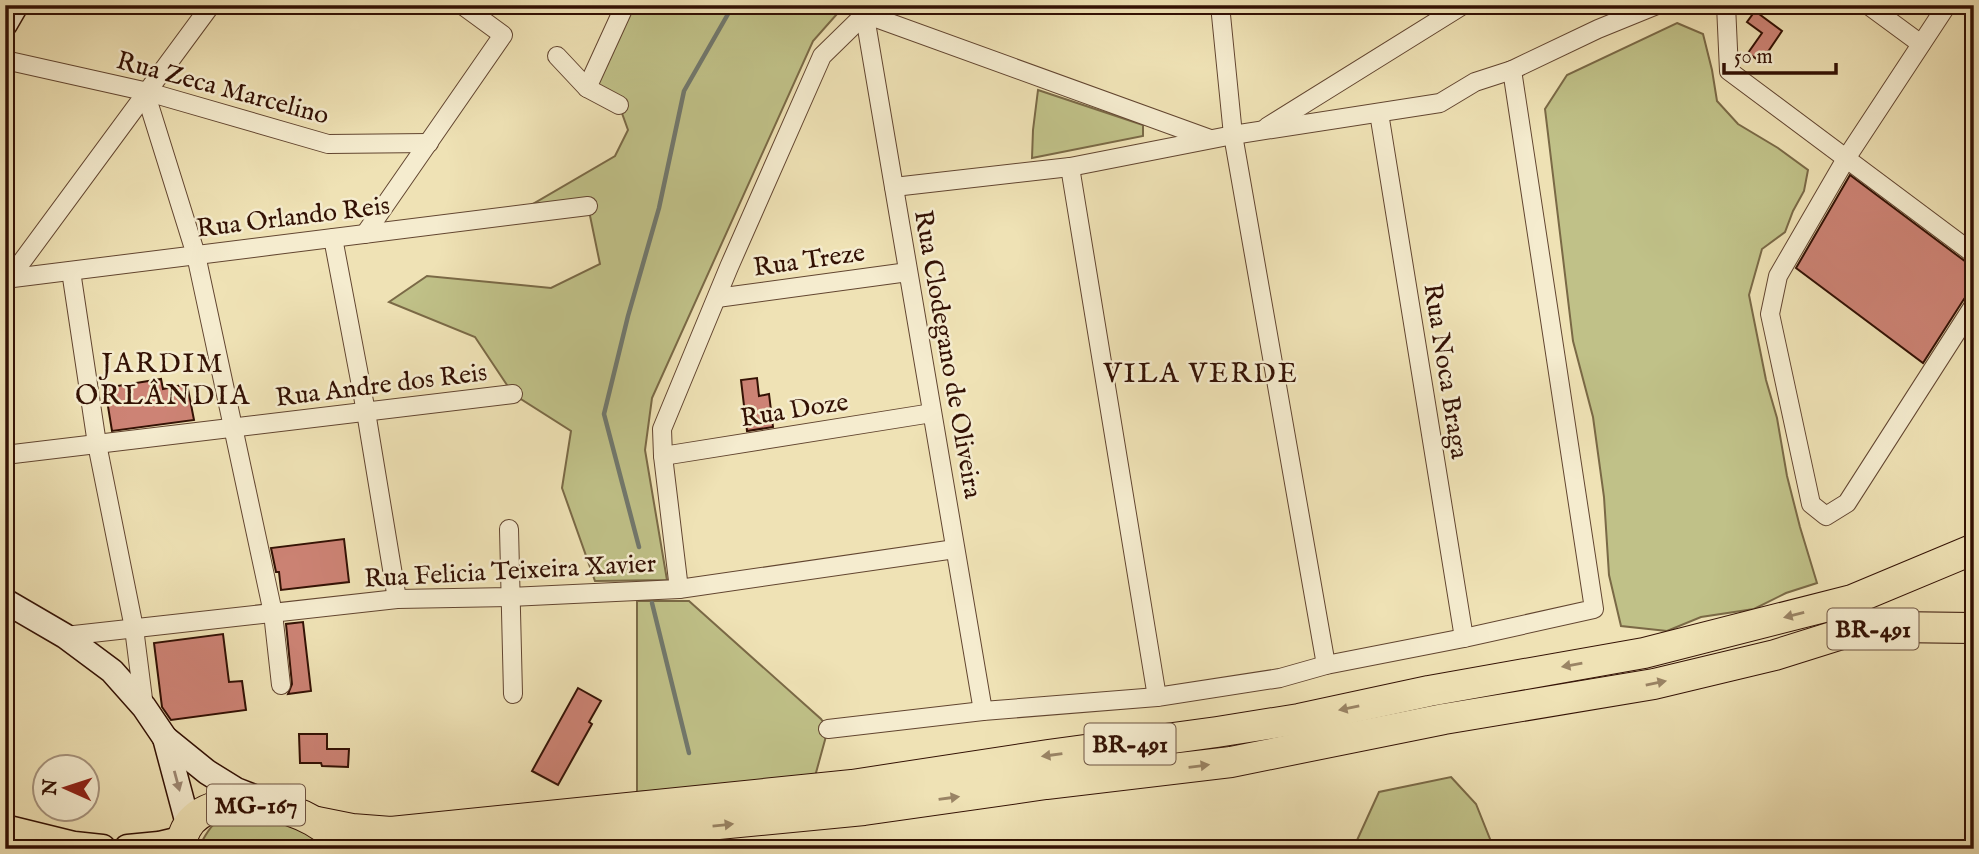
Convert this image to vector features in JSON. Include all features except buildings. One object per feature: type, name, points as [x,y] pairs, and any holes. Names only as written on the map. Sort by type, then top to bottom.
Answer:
[{"type":"highway","points":[[1928,568],[1974,534]]},
{"type":"highway","name":"BR-491","points":[[317,822],[352,829],[391,832],[852,785],[1299,719],[1429,691],[1644,653],[1852,600],[1974,549]]},
{"type":"highway","name":"BR-491","points":[[460,849],[864,810],[1231,762],[1444,719],[1654,684],[1776,655],[1845,633],[1890,627],[1974,628]]},
{"type":"highway","name":"BR-491","points":[[1776,655],[1882,642],[1974,645]]},
{"type":"highway","name":"MG-167","points":[[183,838],[195,817],[212,807],[234,803],[275,806],[317,822],[341,849]]},
{"type":"main road","points":[[5,24],[16,5]]},
{"type":"main road","points":[[5,601],[65,636],[112,671],[144,707],[166,738],[207,772],[236,790],[275,806]]},
{"type":"main road","points":[[166,738],[183,838]]},
{"type":"main road","points":[[5,829],[74,846],[102,849]]},
{"type":"main road","name":"MG-167","points":[[128,849],[159,846],[183,838]]},
{"type":"street","points":[[7,279],[211,5]]},
{"type":"street","points":[[365,234],[503,35],[462,5]]},
{"type":"street","points":[[587,88],[625,5]]},
{"type":"street","points":[[1220,5],[1233,135],[1326,664]]},
{"type":"street","points":[[1260,132],[1463,5]]},
{"type":"street","points":[[894,187],[1070,167],[1233,135],[1440,103],[1475,82],[1512,70],[1598,29],[1657,5]]},
{"type":"street","points":[[1726,5],[1729,71],[1974,254]]},
{"type":"street","points":[[1868,5],[1921,44]]},
{"type":"street","points":[[1947,5],[1847,157],[1778,276],[1770,314],[1811,504],[1826,516],[1847,503],[1974,305]]},
{"type":"street","points":[[679,589],[662,429],[822,56],[864,10],[1210,139]]},
{"type":"street","name":"Rua Clodegano de Oliveira","points":[[864,10],[983,711]]},
{"type":"street","points":[[557,57],[587,88],[619,105]]},
{"type":"street","name":"Rua Zeca Marcelino","points":[[5,60],[147,93],[328,144],[429,143]]},
{"type":"street","points":[[828,729],[983,711],[1157,696],[1280,678],[1326,664],[1464,638],[1594,609],[1512,70]]},
{"type":"street","points":[[147,93],[197,255],[272,612],[281,685]]},
{"type":"street","name":"Rua Noca Braga","points":[[1379,113],[1464,638]]},
{"type":"street","points":[[1070,167],[1157,696]]},
{"type":"street","name":"Rua Orlando Reis","points":[[7,279],[588,206]]},
{"type":"street","points":[[333,238],[366,412],[397,599]]},
{"type":"street","points":[[71,271],[96,444],[134,628],[144,707]]},
{"type":"street","name":"Rua Treze","points":[[716,298],[908,272]]},
{"type":"street","name":"Rua Andre dos Reis","points":[[5,455],[513,394]]},
{"type":"street","name":"Rua Doze","points":[[663,456],[932,413]]},
{"type":"street","points":[[509,529],[513,694]]},
{"type":"street","name":"Rua Felicia Teixeira Xavier","points":[[65,636],[397,599],[679,589],[955,548]]},
{"type":"green space","points":[[625,5],[845,5],[813,41],[652,398],[645,450],[667,580],[595,581],[562,488],[571,431],[513,394],[475,337],[389,302],[427,276],[551,288],[600,264],[588,206],[533,204],[615,156],[628,130],[619,105],[587,88]]},
{"type":"green space","points":[[1677,23],[1703,34],[1717,101],[1738,124],[1808,170],[1804,191],[1785,232],[1762,249],[1749,295],[1766,380],[1777,418],[1787,476],[1817,583],[1786,593],[1754,609],[1701,617],[1667,631],[1621,626],[1609,575],[1604,497],[1593,417],[1573,341],[1545,109],[1567,75]]},
{"type":"green space","points":[[1038,90],[1143,125],[1143,136],[1032,158]]},
{"type":"green space","points":[[637,601],[689,601],[821,719],[828,729],[814,780],[637,792]]},
{"type":"green space","points":[[1451,777],[1476,804],[1494,849],[1353,849],[1379,792]]},
{"type":"green space","points":[[246,812],[321,835],[332,849],[198,849],[216,822]]},
{"type":"waterway","points":[[639,547],[604,414],[659,208],[684,91],[732,7]]},
{"type":"waterway","points":[[652,603],[689,753]]},
{"type":"district","name":"VILA VERDE","points":[[1201,372]]},
{"type":"district","name":"JARDIM ORLÂNDIA","points":[[163,378]]}]
